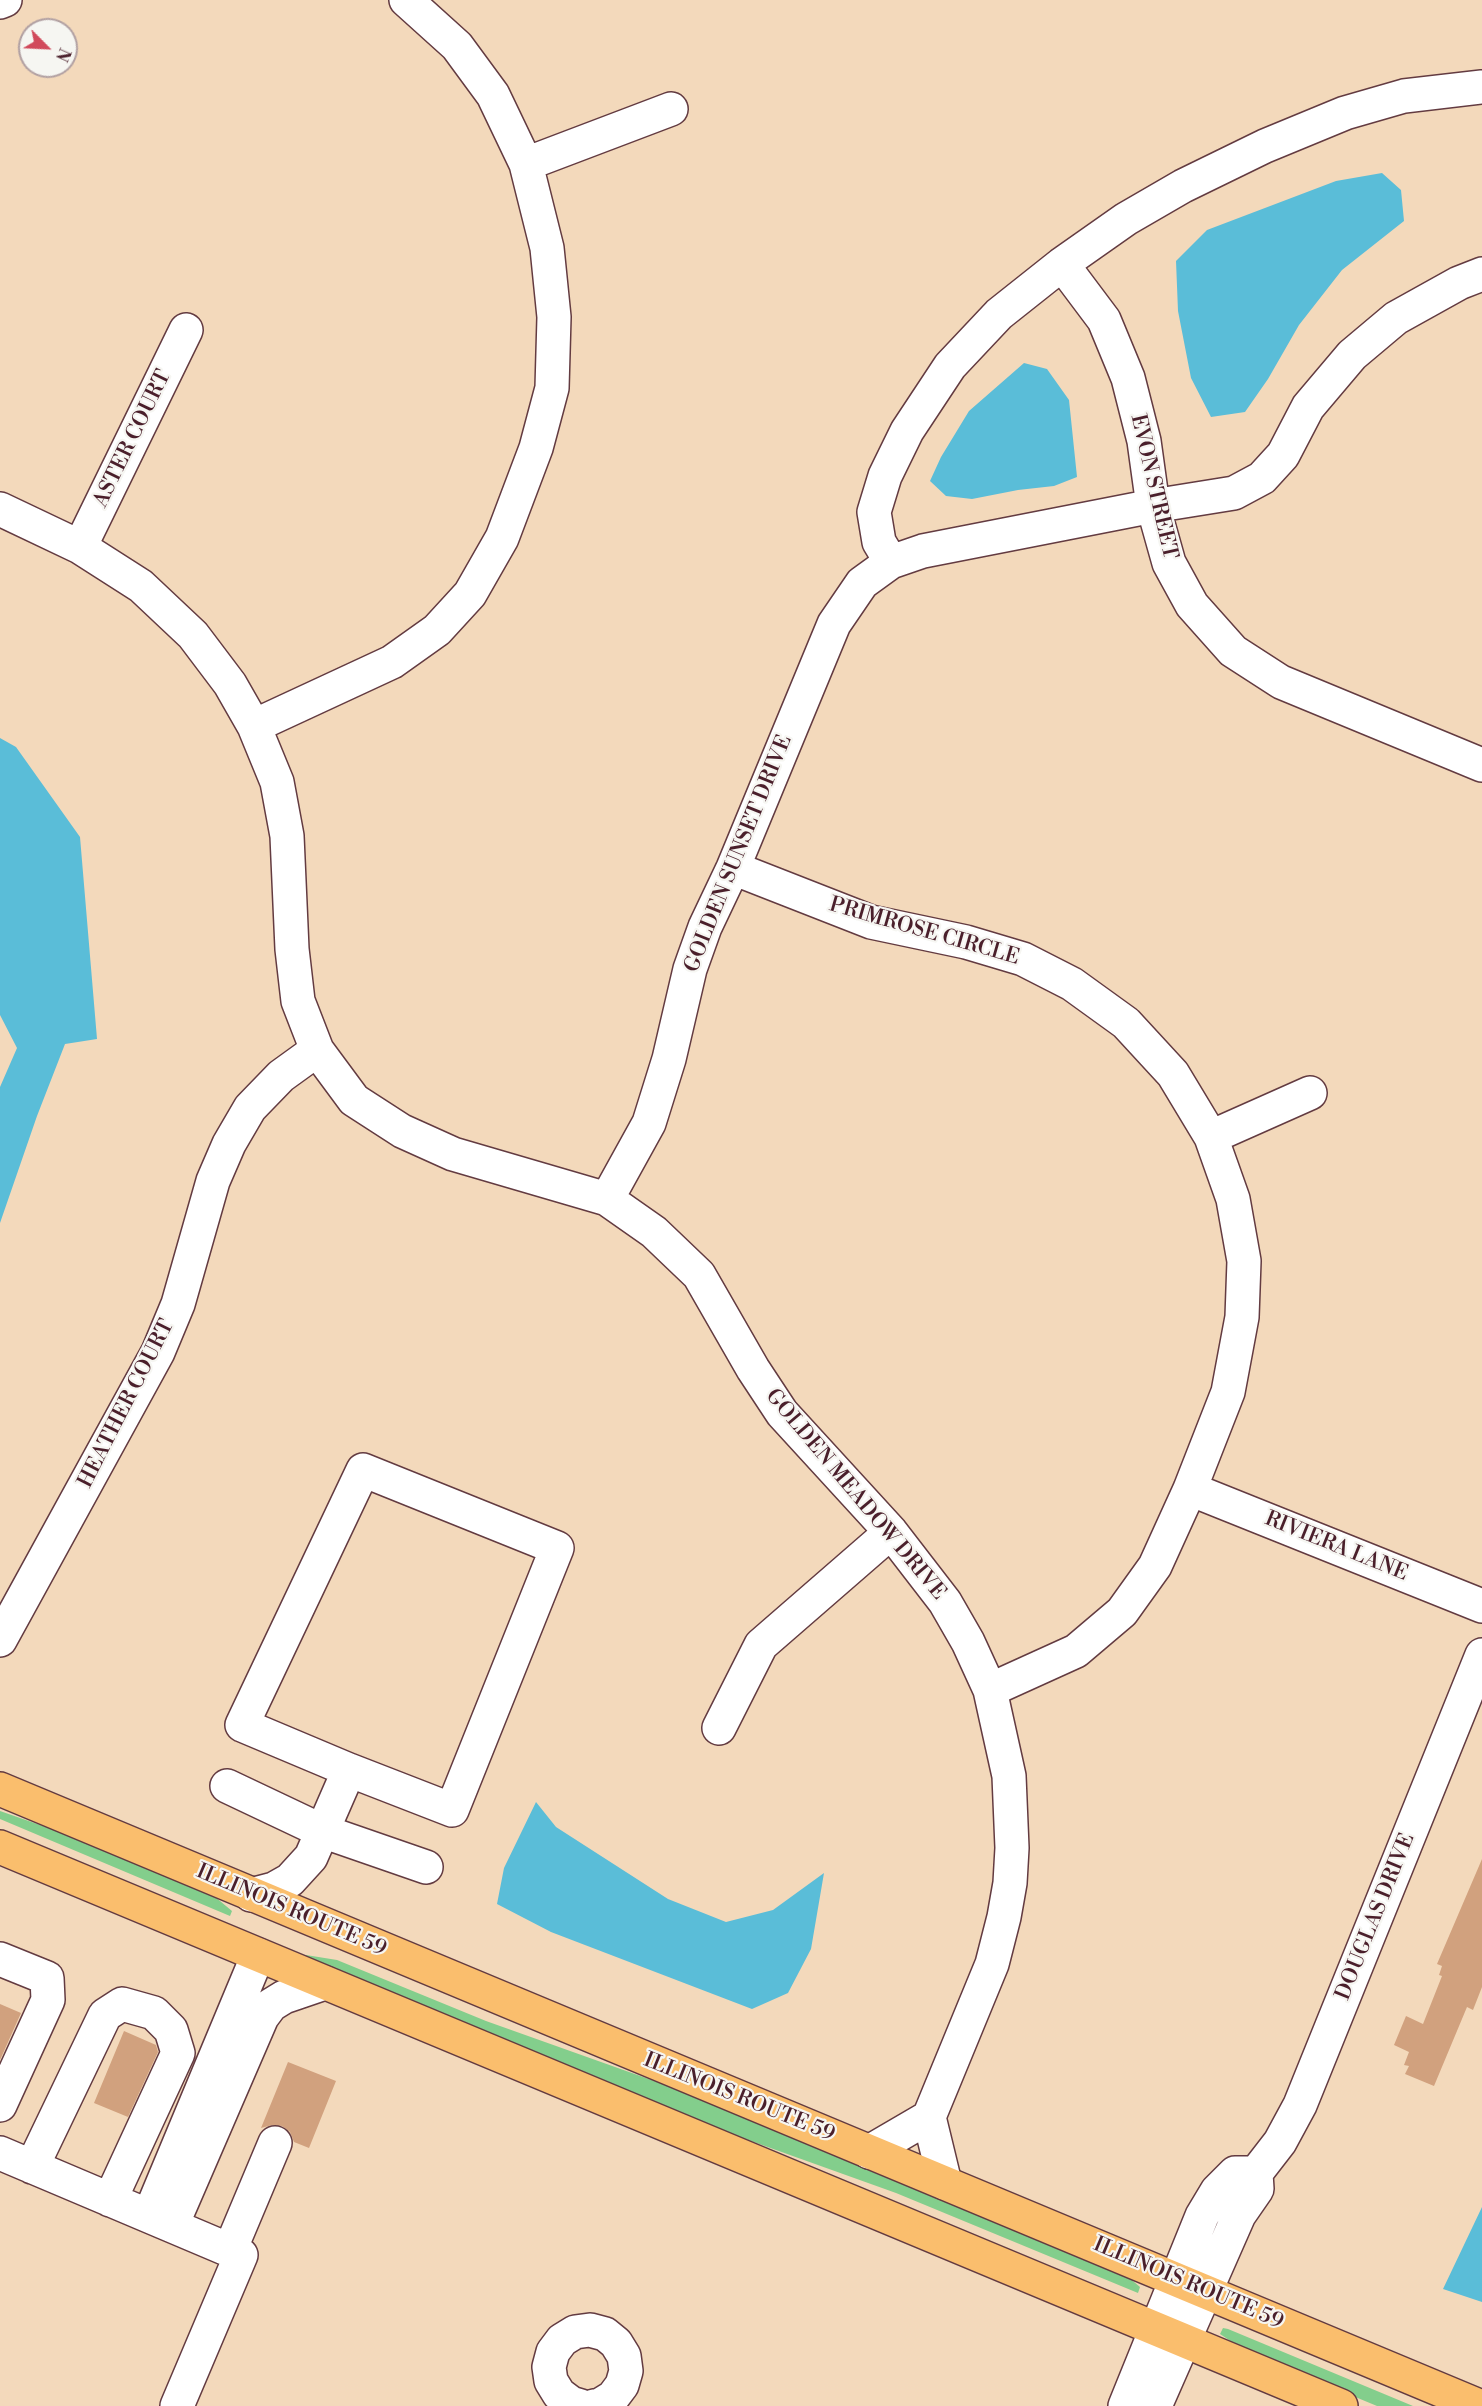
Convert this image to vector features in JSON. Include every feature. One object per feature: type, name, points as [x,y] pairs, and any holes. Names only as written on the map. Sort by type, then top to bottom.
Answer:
[{"type":"main road","name":"ILLINOIS ROUTE 59","points":[[0,1789],[1479,2406]]},
{"type":"main road","points":[[0,1847],[1341,2406]]},
{"type":"main road","points":[[258,1955],[298,1914]]},
{"type":"street","points":[[0,2],[5,0]]},
{"type":"street","points":[[254,726],[392,662],[437,630],[470,594],[502,538],[536,448],[552,388],[554,317],[547,248],[526,164],[494,95],[457,46],[406,0]]},
{"type":"street","points":[[891,562],[879,542],[874,512],[885,476],[907,431],[951,366],[999,314],[1062,264],[1126,219],[1183,186],[1265,146],[1345,113],[1404,96],[1482,87]]},
{"type":"street","points":[[526,164],[671,109]]},
{"type":"street","name":"EVON STREET","points":[[1062,264],[1104,320],[1128,378],[1168,563],[1192,605],[1233,651],[1281,682],[1482,765]]},
{"type":"street","name":"GOLDEN SUNSET DRIVE","points":[[607,1199],[649,1123],[669,1059],[690,969],[705,927],[734,868],[834,624],[862,583],[891,562],[923,552],[1154,506],[1234,493],[1262,478],[1283,455],[1308,407],[1352,355],[1396,318],[1459,282],[1482,274]]},
{"type":"street","name":"ASTER COURT","points":[[80,547],[186,330]]},
{"type":"street","name":"GOLDEN MEADOW DRIVE","points":[[0,509],[80,547],[141,586],[193,635],[230,684],[254,726],[277,782],[287,836],[292,949],[298,1001],[317,1050],[354,1100],[402,1131],[453,1154],[607,1199],[654,1232],[699,1275],[753,1369],[782,1413],[891,1532],[945,1602],[968,1642],[990,1690],[1009,1776],[1012,1809],[1010,1883],[992,1964],[928,2117]]},
{"type":"street","name":"PRIMROSE CIRCLE","points":[[734,868],[871,922],[966,942],[1023,959],[1072,984],[1126,1023],[1173,1074],[1211,1137],[1233,1199],[1244,1261],[1242,1317],[1228,1392],[1190,1489],[1155,1566],[1122,1612],[1076,1651],[990,1690]]},
{"type":"street","name":"HEATHER COURT","points":[[0,1640],[158,1352],[178,1304],[213,1181],[229,1144],[250,1108],[281,1076],[317,1050]]},
{"type":"street","points":[[1211,1137],[1310,1093]]},
{"type":"street","points":[[363,1470],[557,1548],[452,1810],[349,1770],[242,1725],[363,1470]]},
{"type":"street","name":"RIVIERA LANE","points":[[1190,1489],[1482,1606]]},
{"type":"street","points":[[719,1728],[761,1645],[891,1532]]},
{"type":"street","name":"DOUGLAS DRIVE","points":[[1125,2406],[1170,2335],[1191,2286],[1202,2216],[1217,2191],[1235,2173],[1256,2173],[1280,2142],[1300,2105],[1482,1655]]},
{"type":"street","points":[[252,1895],[274,1889],[290,1880],[317,1844],[349,1770]]},
{"type":"street","points":[[227,1786],[317,1844],[426,1867]]},
{"type":"street","points":[[298,1914],[313,1879],[317,1844]]},
{"type":"street","points":[[160,2221],[258,1955]]},
{"type":"street","points":[[0,1959],[47,1978],[48,2000],[1,2100]]},
{"type":"street","points":[[160,2221],[262,2017],[271,2005],[284,1997],[325,1983]]},
{"type":"street","points":[[32,2167],[105,2015],[122,2004],[154,2013],[171,2030],[178,2053],[110,2200]]},
{"type":"street","points":[[869,2152],[928,2117],[945,2183]]},
{"type":"street","points":[[230,2250],[275,2143]]},
{"type":"street","points":[[0,2153],[241,2255],[177,2406]]},
{"type":"street","name":"DOUGLAS DRIVE","points":[[1155,2406],[1170,2335]]},
{"type":"green space","points":[[0,1811],[86,1841],[214,1896],[232,1911],[230,1916],[0,1819]]},
{"type":"green space","points":[[306,1955],[337,1960],[486,2021],[716,2103],[1127,2276],[1140,2287],[1138,2293],[896,2193],[684,2117],[304,1959]]},
{"type":"green space","points":[[1223,2328],[1413,2406],[1377,2406],[1247,2352],[1220,2334]]},
{"type":"water","points":[[1382,173],[1401,190],[1404,221],[1342,270],[1299,325],[1268,379],[1245,412],[1211,417],[1191,378],[1178,311],[1176,261],[1207,230],[1336,181]]},
{"type":"water","points":[[1024,363],[1047,369],[1069,400],[1077,477],[1054,486],[972,499],[946,496],[930,481],[941,457],[969,411]]},
{"type":"water","points":[[0,738],[16,747],[80,837],[97,1039],[65,1044],[0,1223],[0,1087],[17,1048],[0,1015]]},
{"type":"water","points":[[536,1802],[556,1827],[668,1899],[726,1922],[773,1910],[824,1873],[811,1949],[788,1993],[752,2009],[551,1932],[497,1904],[504,1868]]},
{"type":"water","points":[[1482,2207],[1482,2302],[1443,2289]]},
{"type":"building","points":[[1482,1859],[1482,1987],[1473,2010],[1467,2007],[1434,2086],[1405,2074],[1409,2066],[1404,2065],[1409,2052],[1394,2045],[1406,2016],[1423,2024],[1442,1976],[1439,1975],[1442,1966],[1437,1964]]},
{"type":"building","points":[[0,2004],[21,2013],[0,2060]]},
{"type":"building","points":[[124,2031],[156,2045],[158,2052],[128,2117],[94,2103]]},
{"type":"building","points":[[288,2062],[336,2081],[309,2148],[294,2142],[290,2132],[282,2126],[272,2125],[261,2128]]}]
